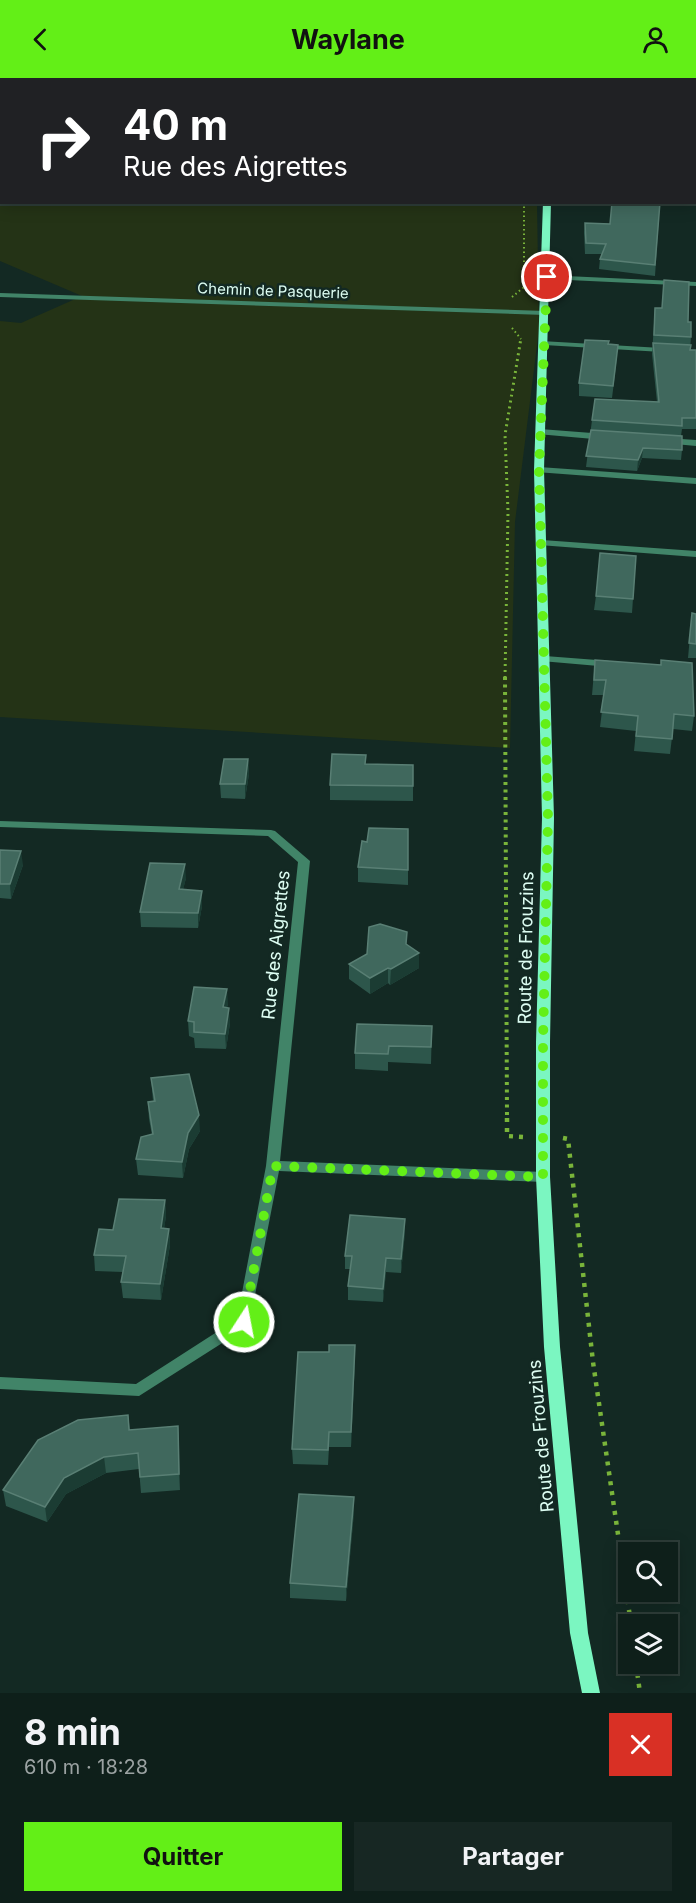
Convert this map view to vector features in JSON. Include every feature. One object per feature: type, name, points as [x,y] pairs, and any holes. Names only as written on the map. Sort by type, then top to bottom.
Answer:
[{"type":"main road","name":"Route de Frouzins","points":[[547,204],[547,277],[539,470],[548,818],[543,1042],[543,1177],[553,1359],[579,1633],[591,1693]]},
{"type":"street","points":[[547,277],[696,284]]},
{"type":"street","points":[[544,343],[696,352]]},
{"type":"street","points":[[540,432],[618,438]]},
{"type":"street","points":[[651,440],[696,443]]},
{"type":"street","points":[[539,470],[696,481]]},
{"type":"street","points":[[542,543],[696,554]]},
{"type":"street","points":[[545,659],[626,665]]},
{"type":"street","name":"Rue des Aigrettes","points":[[0,824],[271,833],[304,861],[273,1166],[244,1322],[139,1390],[0,1383]]},
{"type":"street","points":[[273,1166],[543,1177]]},
{"type":"lane","name":"Chemin de Pasquerie","points":[[0,295],[545,313]]},
{"type":"path","points":[[637,1674],[640,1693]]},
{"type":"green space","points":[[0,204],[537,204],[539,329],[515,522],[510,748],[0,717],[0,321],[21,323],[82,296],[0,261]]},
{"type":"building","points":[[612,204],[660,204],[655,265],[600,259],[606,244],[586,243],[585,223],[610,224]]},
{"type":"building","points":[[664,280],[689,282],[688,322],[691,322],[691,337],[654,335],[655,308],[662,308]]},
{"type":"building","points":[[585,340],[609,341],[608,344],[618,345],[613,386],[579,383]]},
{"type":"building","points":[[653,343],[691,345],[690,350],[696,350],[696,418],[682,418],[682,426],[592,420],[595,399],[659,402]]},
{"type":"building","points":[[591,430],[682,436],[682,450],[643,448],[638,460],[586,456]]},
{"type":"building","points":[[600,553],[636,556],[633,599],[596,596]]},
{"type":"building","points":[[692,613],[696,614],[696,644],[689,643]]},
{"type":"building","points":[[595,660],[661,665],[661,660],[692,663],[694,716],[674,714],[672,739],[636,736],[638,716],[601,712],[606,680],[594,680]]},
{"type":"building","points":[[332,754],[366,755],[365,764],[413,765],[413,786],[330,785]]},
{"type":"building","points":[[224,759],[248,759],[245,784],[220,784]]},
{"type":"building","points":[[369,828],[408,829],[408,870],[358,867],[362,841],[367,842]]},
{"type":"building","points":[[0,850],[21,851],[10,884],[0,884]]},
{"type":"building","points":[[150,863],[185,864],[179,889],[202,891],[198,913],[140,912]]},
{"type":"building","points":[[380,924],[407,932],[406,944],[419,953],[370,978],[349,964],[367,954],[369,927]]},
{"type":"building","points":[[194,987],[227,989],[223,1007],[229,1008],[225,1034],[194,1032],[194,1022],[188,1021]]},
{"type":"building","points":[[357,1024],[432,1026],[431,1047],[389,1046],[388,1054],[355,1053]]},
{"type":"building","points":[[189,1074],[199,1115],[188,1133],[182,1162],[136,1159],[141,1137],[153,1134],[148,1102],[155,1101],[151,1078]]},
{"type":"building","points":[[119,1199],[165,1200],[161,1228],[169,1229],[160,1284],[121,1282],[126,1256],[94,1255],[99,1229],[113,1230]]},
{"type":"building","points":[[350,1215],[405,1219],[401,1259],[386,1258],[383,1289],[348,1286],[352,1256],[345,1256]]},
{"type":"building","points":[[329,1345],[355,1345],[351,1432],[329,1432],[328,1450],[292,1449],[298,1352],[329,1352]]},
{"type":"building","points":[[128,1415],[129,1430],[178,1426],[179,1474],[140,1477],[138,1453],[104,1457],[64,1478],[45,1507],[3,1490],[38,1440],[78,1420]]},
{"type":"building","points":[[299,1494],[354,1497],[346,1587],[290,1583]]},
{"type":"route","points":[[244,1322],[273,1166],[543,1177],[543,1042],[548,818],[543,554],[539,470],[547,277]]}]
